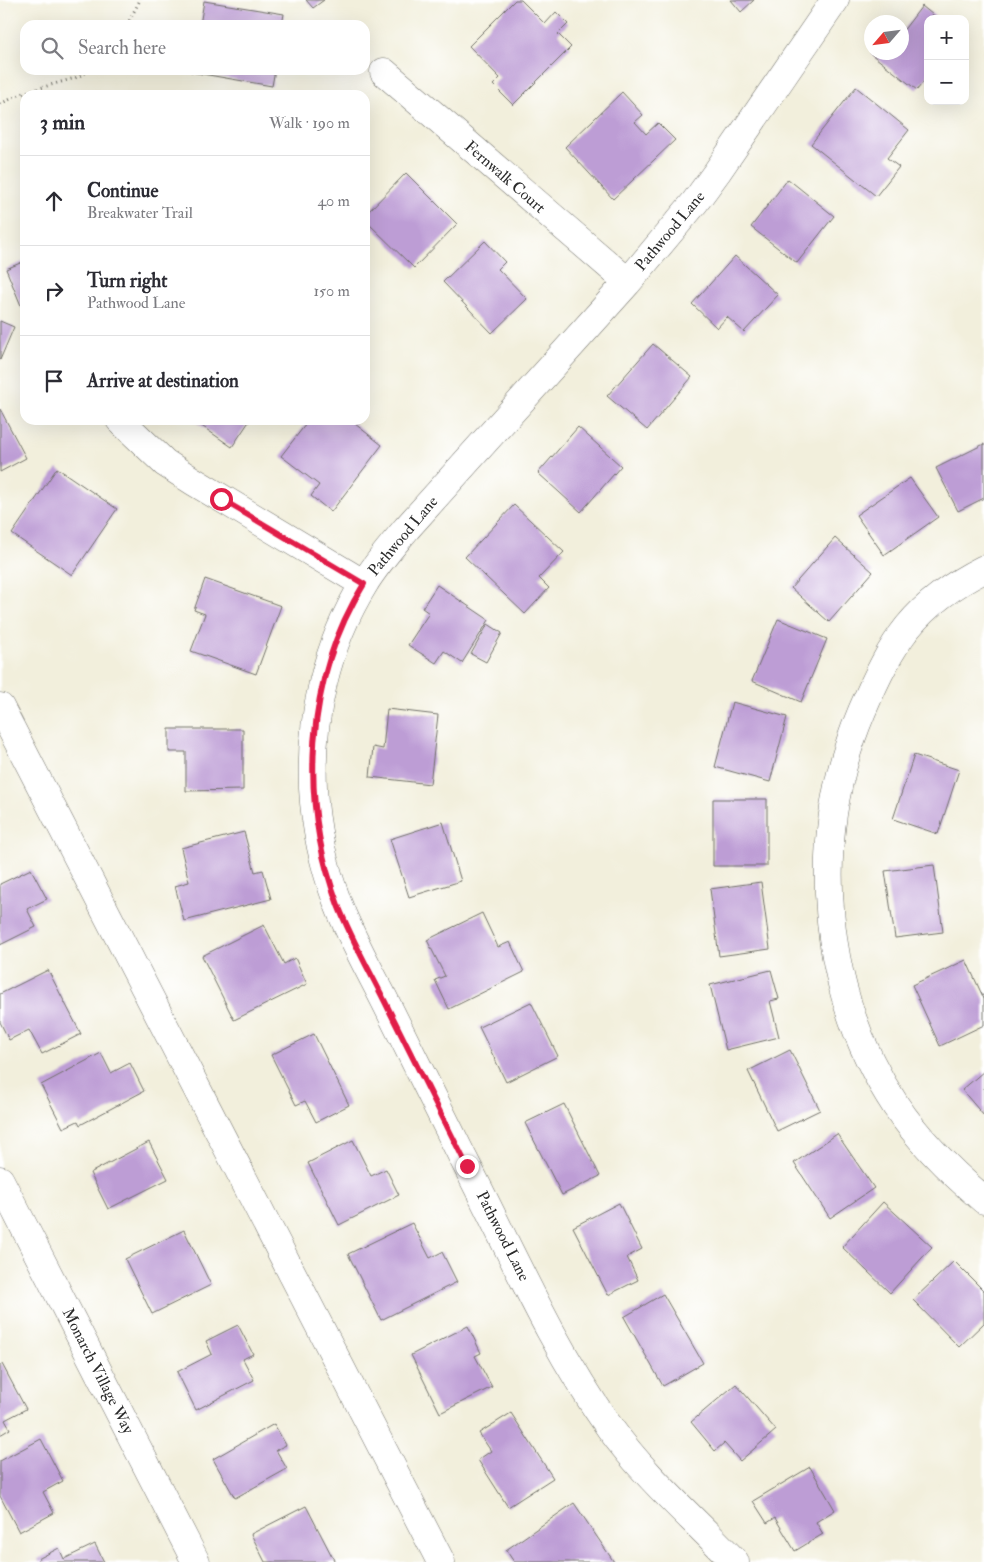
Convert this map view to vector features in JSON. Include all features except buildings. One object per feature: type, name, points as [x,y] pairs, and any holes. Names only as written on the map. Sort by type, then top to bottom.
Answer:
[{"type":"street","name":"Pathwood Lane","points":[[735,1562],[666,1494],[630,1452],[597,1408],[555,1338],[432,1097],[338,905],[322,851],[313,791],[314,737],[318,709],[330,657],[352,605],[377,564],[671,232],[717,172],[835,0]]},
{"type":"street","name":"Fernwalk Court","points":[[384,72],[628,282]]},
{"type":"street","points":[[125,425],[166,463],[193,482],[364,584]]},
{"type":"street","points":[[984,568],[956,584],[924,608],[901,634],[892,649],[868,697],[846,758],[832,817],[828,867],[832,924],[838,966],[854,1022],[869,1059],[896,1106],[928,1146],[950,1170],[984,1200]]},
{"type":"street","points":[[0,707],[440,1562]]},
{"type":"street","name":"Monarch Village Way","points":[[0,1180],[196,1562]]},
{"type":"path","points":[[130,20],[140,0]]},
{"type":"path","points":[[33,90],[81,75]]},
{"type":"path","points":[[0,104],[20,95]]},
{"type":"route","points":[[221,499],[364,584],[352,605],[330,657],[318,709],[314,737],[313,791],[322,851],[338,905],[349,929],[467,1166]]}]
